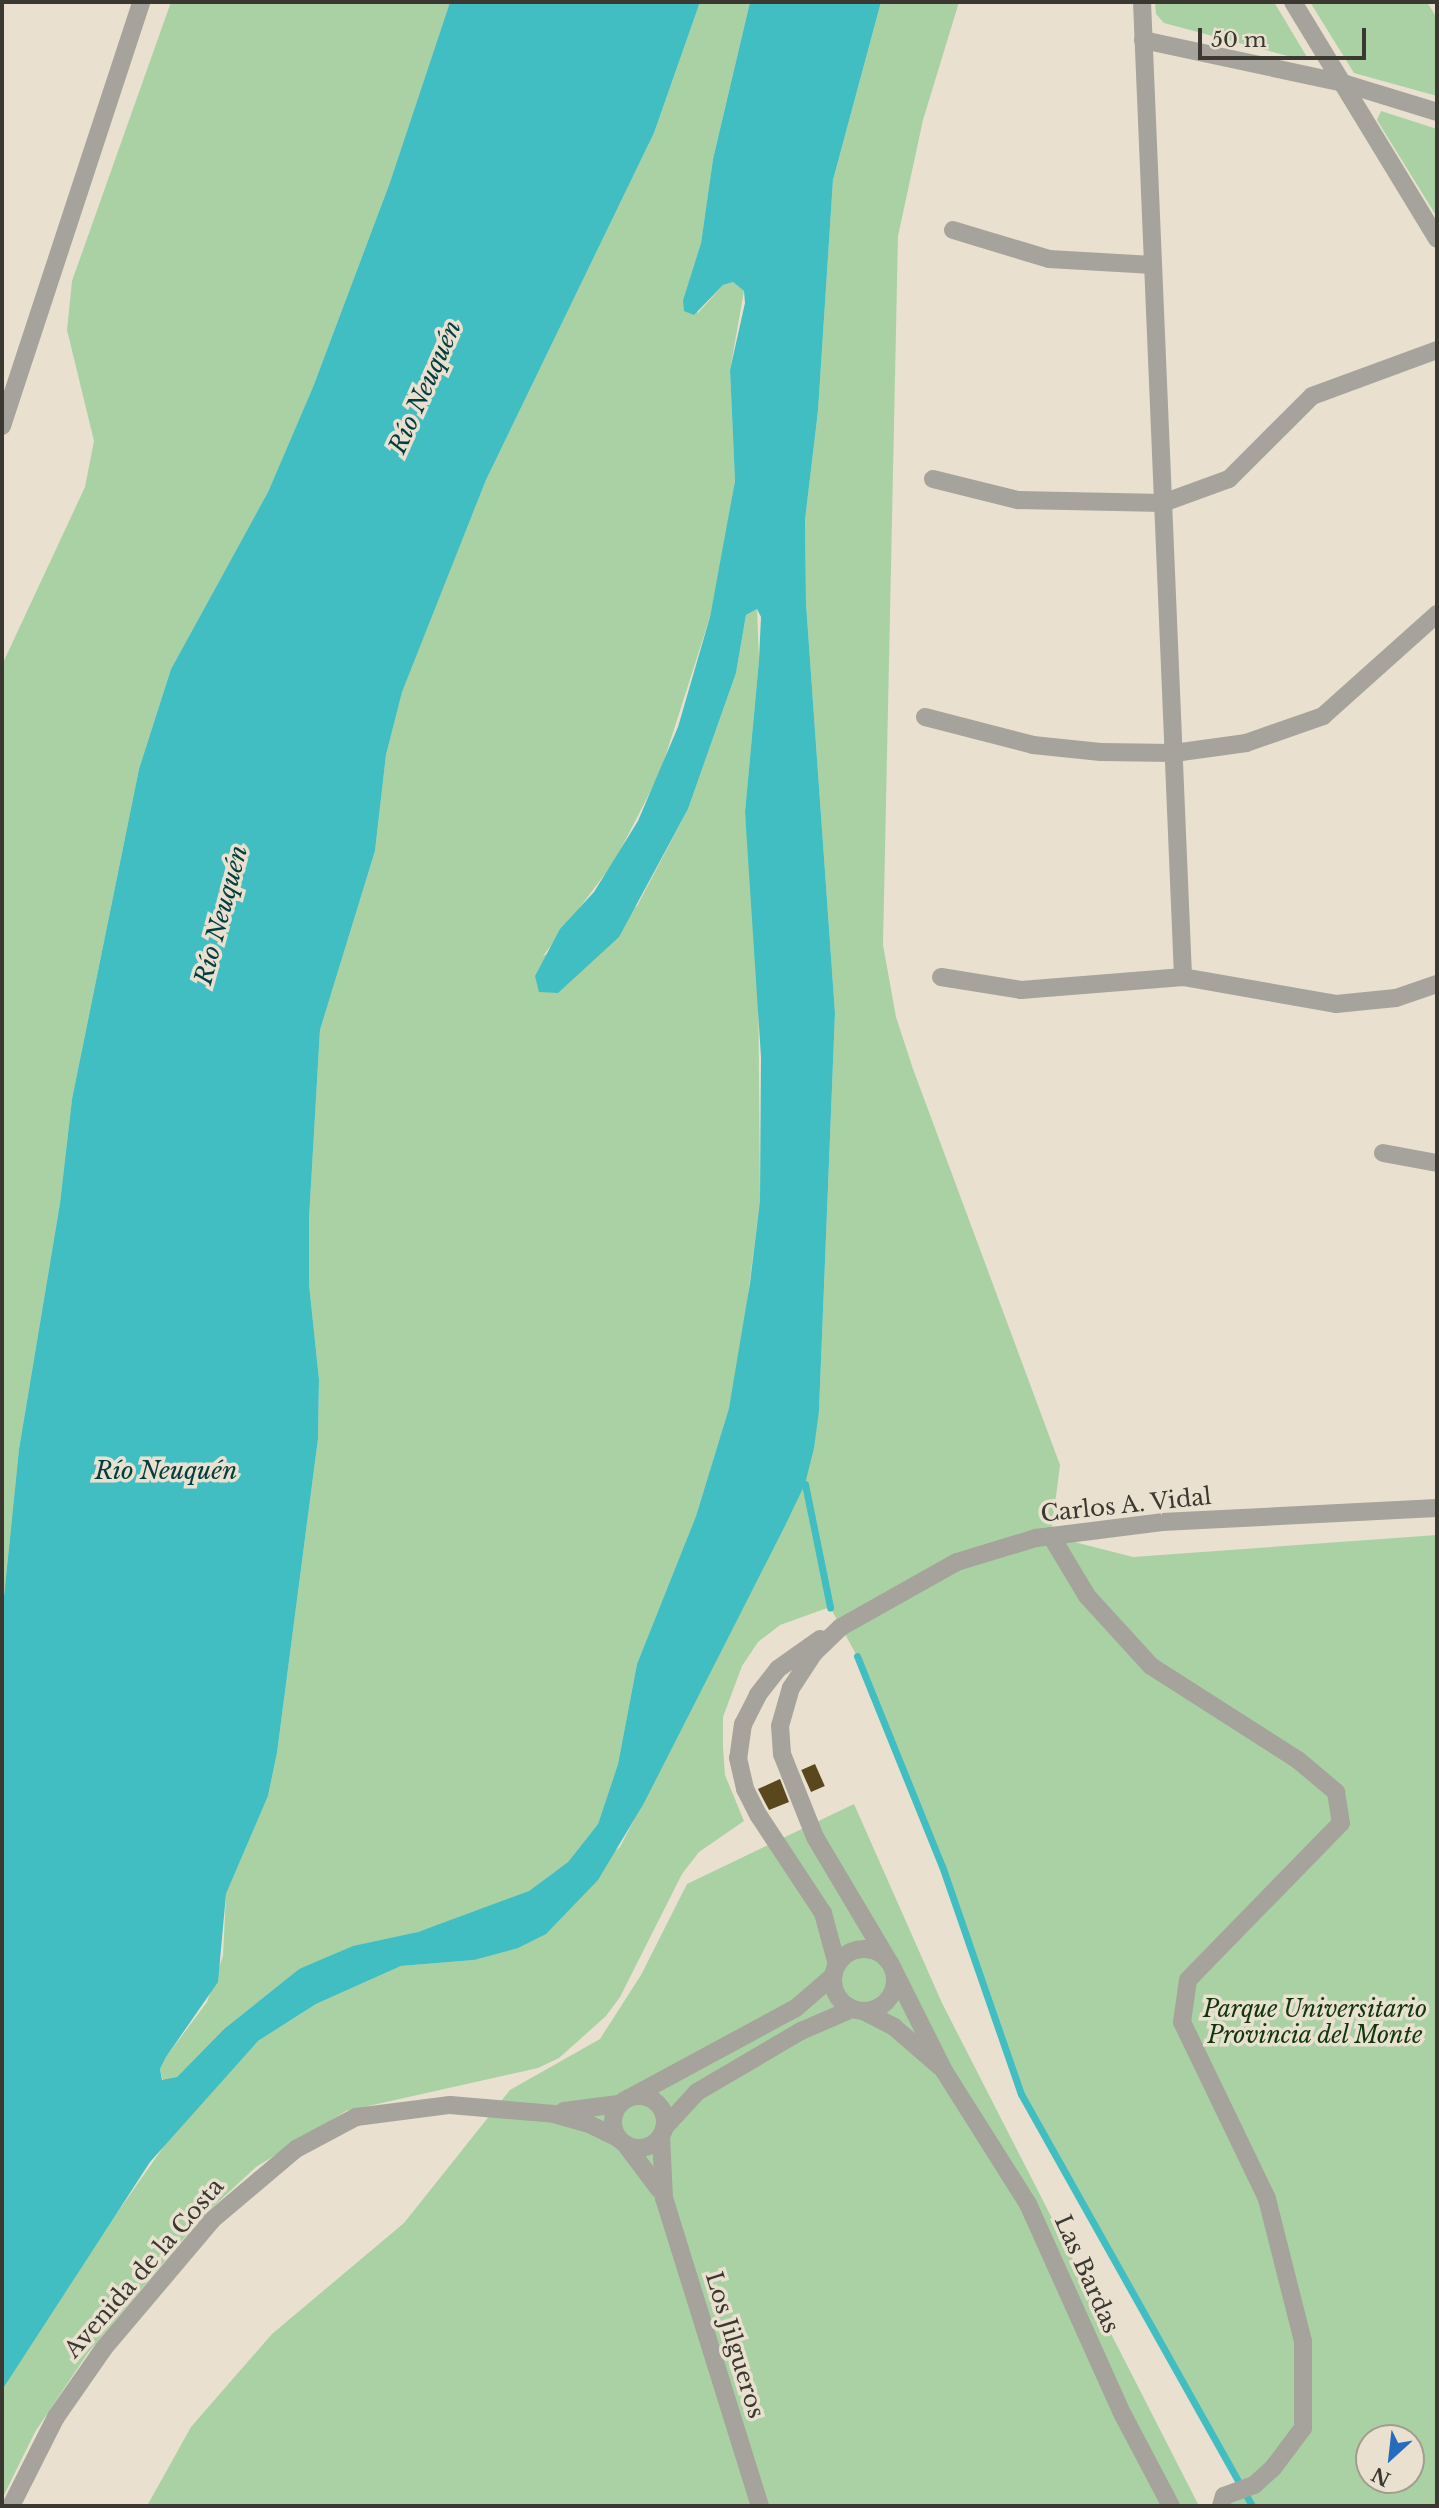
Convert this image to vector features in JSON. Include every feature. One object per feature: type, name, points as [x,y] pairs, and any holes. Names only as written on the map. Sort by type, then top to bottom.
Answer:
[{"type":"street","points":[[2,426],[6,396],[141,2]]},
{"type":"street","points":[[1142,2],[1183,977]]},
{"type":"street","points":[[1293,2],[1437,239]]},
{"type":"street","points":[[1143,40],[1343,83],[1437,112]]},
{"type":"street","points":[[953,230],[1049,259],[1153,265]]},
{"type":"street","points":[[933,479],[1018,500],[1163,503],[1229,479],[1312,396],[1437,350]]},
{"type":"street","points":[[925,717],[1033,744],[1174,754],[1246,743],[1323,716],[1437,614]]},
{"type":"street","points":[[941,977],[1021,990],[1183,977],[1336,1004],[1396,998],[1437,984]]},
{"type":"street","points":[[1383,1153],[1437,1163]]},
{"type":"street","name":"Carlos A. Vidal","points":[[841,1627],[882,1601],[969,1557],[1051,1536],[1162,1522],[1437,1508]]},
{"type":"street","points":[[1051,1536],[1087,1596],[1151,1666],[1297,1760],[1336,1792],[1341,1823],[1188,1980],[1182,2022],[1267,2199],[1303,2341],[1303,2428],[1291,2448],[1254,2485],[1223,2501]]},
{"type":"street","points":[[841,1627],[802,1649],[768,1681],[743,1724],[738,1758],[755,1810],[823,1913],[835,1970],[837,1995],[858,2010]]},
{"type":"street","name":"Las Bardas","points":[[841,1627],[814,1653],[791,1688],[783,1712],[781,1747],[805,1818],[891,1965],[944,2070],[1028,2204],[1123,2414],[1171,2506]]},
{"type":"street","points":[[663,2132],[658,2104],[626,2100],[612,2119],[622,2142],[642,2148],[663,2132],[697,2092],[801,2031],[858,2010],[883,2005],[890,1998],[891,1965],[862,1949],[835,1970]]},
{"type":"street","name":"Avenida de la Costa","points":[[536,2111],[626,2100],[796,2008],[835,1970]]},
{"type":"street","name":"Las Bardas","points":[[858,2010],[894,2027],[944,2070]]},
{"type":"street","name":"Avenida de la Costa","points":[[11,2506],[56,2417],[104,2348],[212,2220],[268,2169],[328,2129],[384,2110],[450,2105],[536,2111],[589,2124],[622,2142]]},
{"type":"street","name":"Los Jilgueros","points":[[663,2132],[664,2198]]},
{"type":"street","name":"Los Jilgueros","points":[[622,2142],[642,2162],[664,2198],[760,2506]]},
{"type":"green space","points":[[171,2],[450,2],[389,185],[313,387],[268,492],[171,669],[139,769],[72,1099],[60,1203],[19,1449],[2,1616],[2,665],[85,487],[94,441],[67,330],[72,281]]},
{"type":"green space","points":[[700,2],[750,2],[713,159],[701,243],[683,300],[698,313],[723,285],[733,282],[744,291],[730,370],[735,480],[726,537],[710,617],[660,773],[614,862],[543,956],[637,906],[688,809],[736,673],[746,615],[757,609],[759,660],[745,812],[758,956],[760,1200],[741,1351],[729,1408],[696,1516],[637,1664],[618,1764],[598,1824],[568,1862],[529,1891],[475,1914],[299,1969],[224,2029],[177,2077],[163,2081],[160,2069],[207,2002],[223,1956],[226,1894],[268,1796],[277,1753],[318,1439],[319,1379],[309,1284],[309,1219],[320,1030],[375,851],[386,755],[402,691],[486,480],[654,133]]},
{"type":"green space","name":"Parque Universitario Provincia del Monte","points":[[881,2],[959,2],[923,120],[898,236],[883,945],[896,1017],[1060,1465],[1051,1536],[1133,1557],[1437,1535],[1437,2506],[1221,2506],[1242,2489],[1021,2094],[942,1866],[857,1656],[830,1607],[780,1625],[758,1642],[742,1666],[723,1717],[723,1748],[725,1775],[744,1821],[699,1852],[682,1874],[620,1997],[606,2016],[559,2058],[538,2068],[346,2111],[256,2167],[201,2218],[87,2354],[35,2432],[2,2499],[2,2390],[67,2284],[181,2122],[258,2041],[316,2004],[401,1966],[474,1960],[620,1847],[783,1530],[819,1411],[835,1013],[806,603],[805,520],[818,411],[833,180]]},
{"type":"green space","points":[[1155,2],[1274,2],[1307,57],[1299,59],[1164,23],[1156,14]]},
{"type":"green space","points":[[1310,2],[1427,2],[1437,18],[1437,96],[1354,73]]},
{"type":"green space","points":[[1381,111],[1437,129],[1437,217],[1377,120]]},
{"type":"green space","points":[[854,1804],[942,2003],[1199,2506],[147,2506],[191,2427],[272,2334],[404,2223],[510,2090],[600,2039],[641,1975],[687,1884]]},
{"type":"water","name":"Río Neuquén","points":[[450,2],[700,2],[654,133],[486,480],[402,692],[386,755],[375,851],[320,1030],[309,1219],[309,1284],[319,1379],[318,1439],[277,1753],[268,1796],[226,1894],[218,1982],[166,2057],[160,2069],[162,2080],[177,2077],[224,2029],[299,1969],[353,1946],[418,1932],[529,1891],[568,1862],[598,1824],[618,1764],[637,1664],[696,1516],[729,1408],[750,1283],[760,1200],[761,1057],[745,812],[759,660],[761,617],[757,609],[746,615],[736,673],[688,809],[619,937],[558,993],[539,992],[535,976],[560,929],[594,892],[638,821],[678,727],[710,617],[735,481],[730,370],[745,303],[744,291],[733,282],[723,285],[694,315],[684,311],[683,300],[701,243],[713,159],[750,2],[881,2],[833,180],[818,411],[805,520],[806,603],[835,1013],[819,1411],[814,1448],[805,1484],[783,1530],[644,1803],[598,1880],[546,1934],[518,1948],[474,1960],[401,1966],[316,2004],[258,2041],[150,2162],[2,2390],[2,1616],[19,1449],[60,1203],[72,1099],[139,769],[171,669],[268,492],[313,387],[389,185]]},
{"type":"building","points":[[815,1764],[825,1786],[811,1792],[801,1770]]},
{"type":"building","points":[[780,1779],[789,1802],[769,1810],[758,1789]]},
{"type":"waterway","points":[[805,1484],[830,1607]]},
{"type":"waterway","points":[[857,1656],[942,1866],[1021,2094],[1252,2506]]}]
